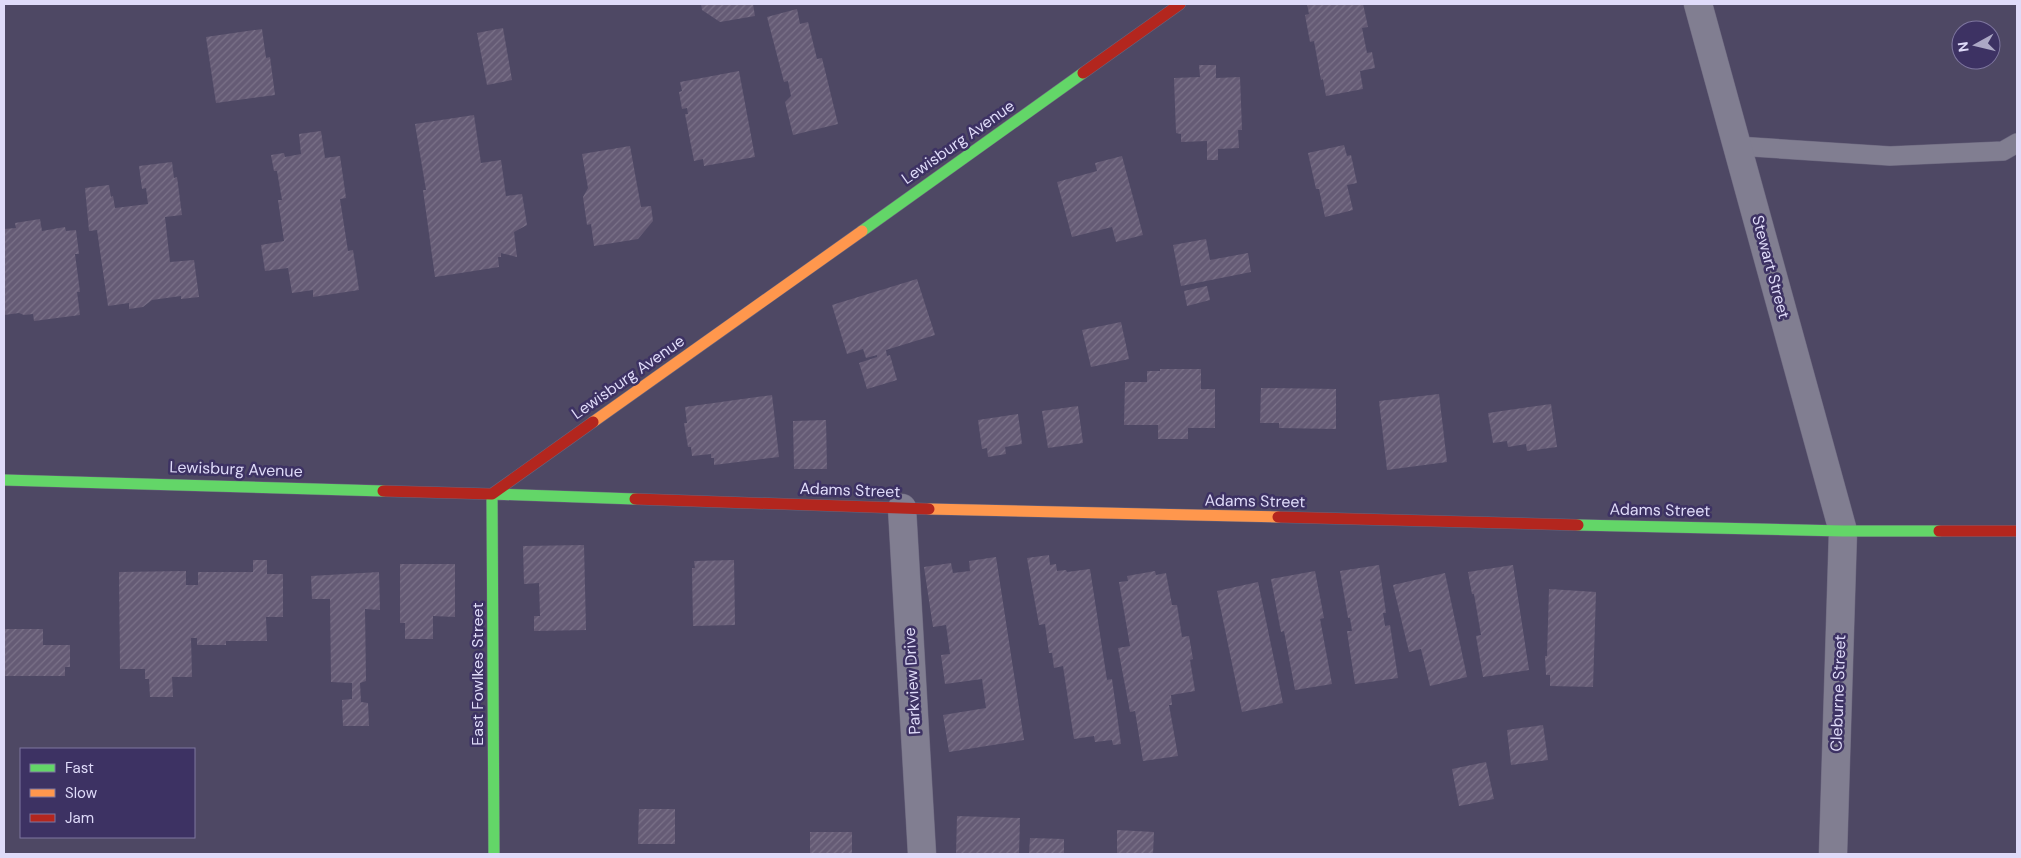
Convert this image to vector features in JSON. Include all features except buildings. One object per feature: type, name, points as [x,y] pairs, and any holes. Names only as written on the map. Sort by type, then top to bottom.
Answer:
[{"type":"street","name":"Lewisburg Avenue","points":[[4,480],[492,494],[1180,4]]},
{"type":"street","name":"Stewart Street","points":[[1698,4],[1843,531]]},
{"type":"street","name":"Adams Street","points":[[492,494],[902,508],[1843,531],[2017,531]]},
{"type":"street","name":"East Fowlkes Street","points":[[492,494],[494,854]]},
{"type":"street","name":"Parkview Drive","points":[[902,508],[922,854]]},
{"type":"street","name":"Cleburne Street","points":[[1833,854],[1843,531]]},
{"type":"lane","points":[[1738,146],[1890,156],[2003,151],[2017,143]]},
{"type":"traffic: fast","points":[[862,231],[1083,73]]},
{"type":"traffic: fast","points":[[4,480],[383,491]]},
{"type":"traffic: fast","points":[[494,854],[492,494],[635,499]]},
{"type":"traffic: fast","points":[[1578,525],[1843,531],[1939,531]]},
{"type":"traffic: slow","points":[[593,422],[862,231]]},
{"type":"traffic: slow","points":[[929,509],[1278,517]]},
{"type":"traffic: jam","points":[[1083,73],[1180,4]]},
{"type":"traffic: jam","points":[[383,491],[492,494],[593,422]]},
{"type":"traffic: jam","points":[[635,499],[929,509]]},
{"type":"traffic: jam","points":[[1278,517],[1578,525]]},
{"type":"traffic: jam","points":[[1939,531],[2017,531]]}]
